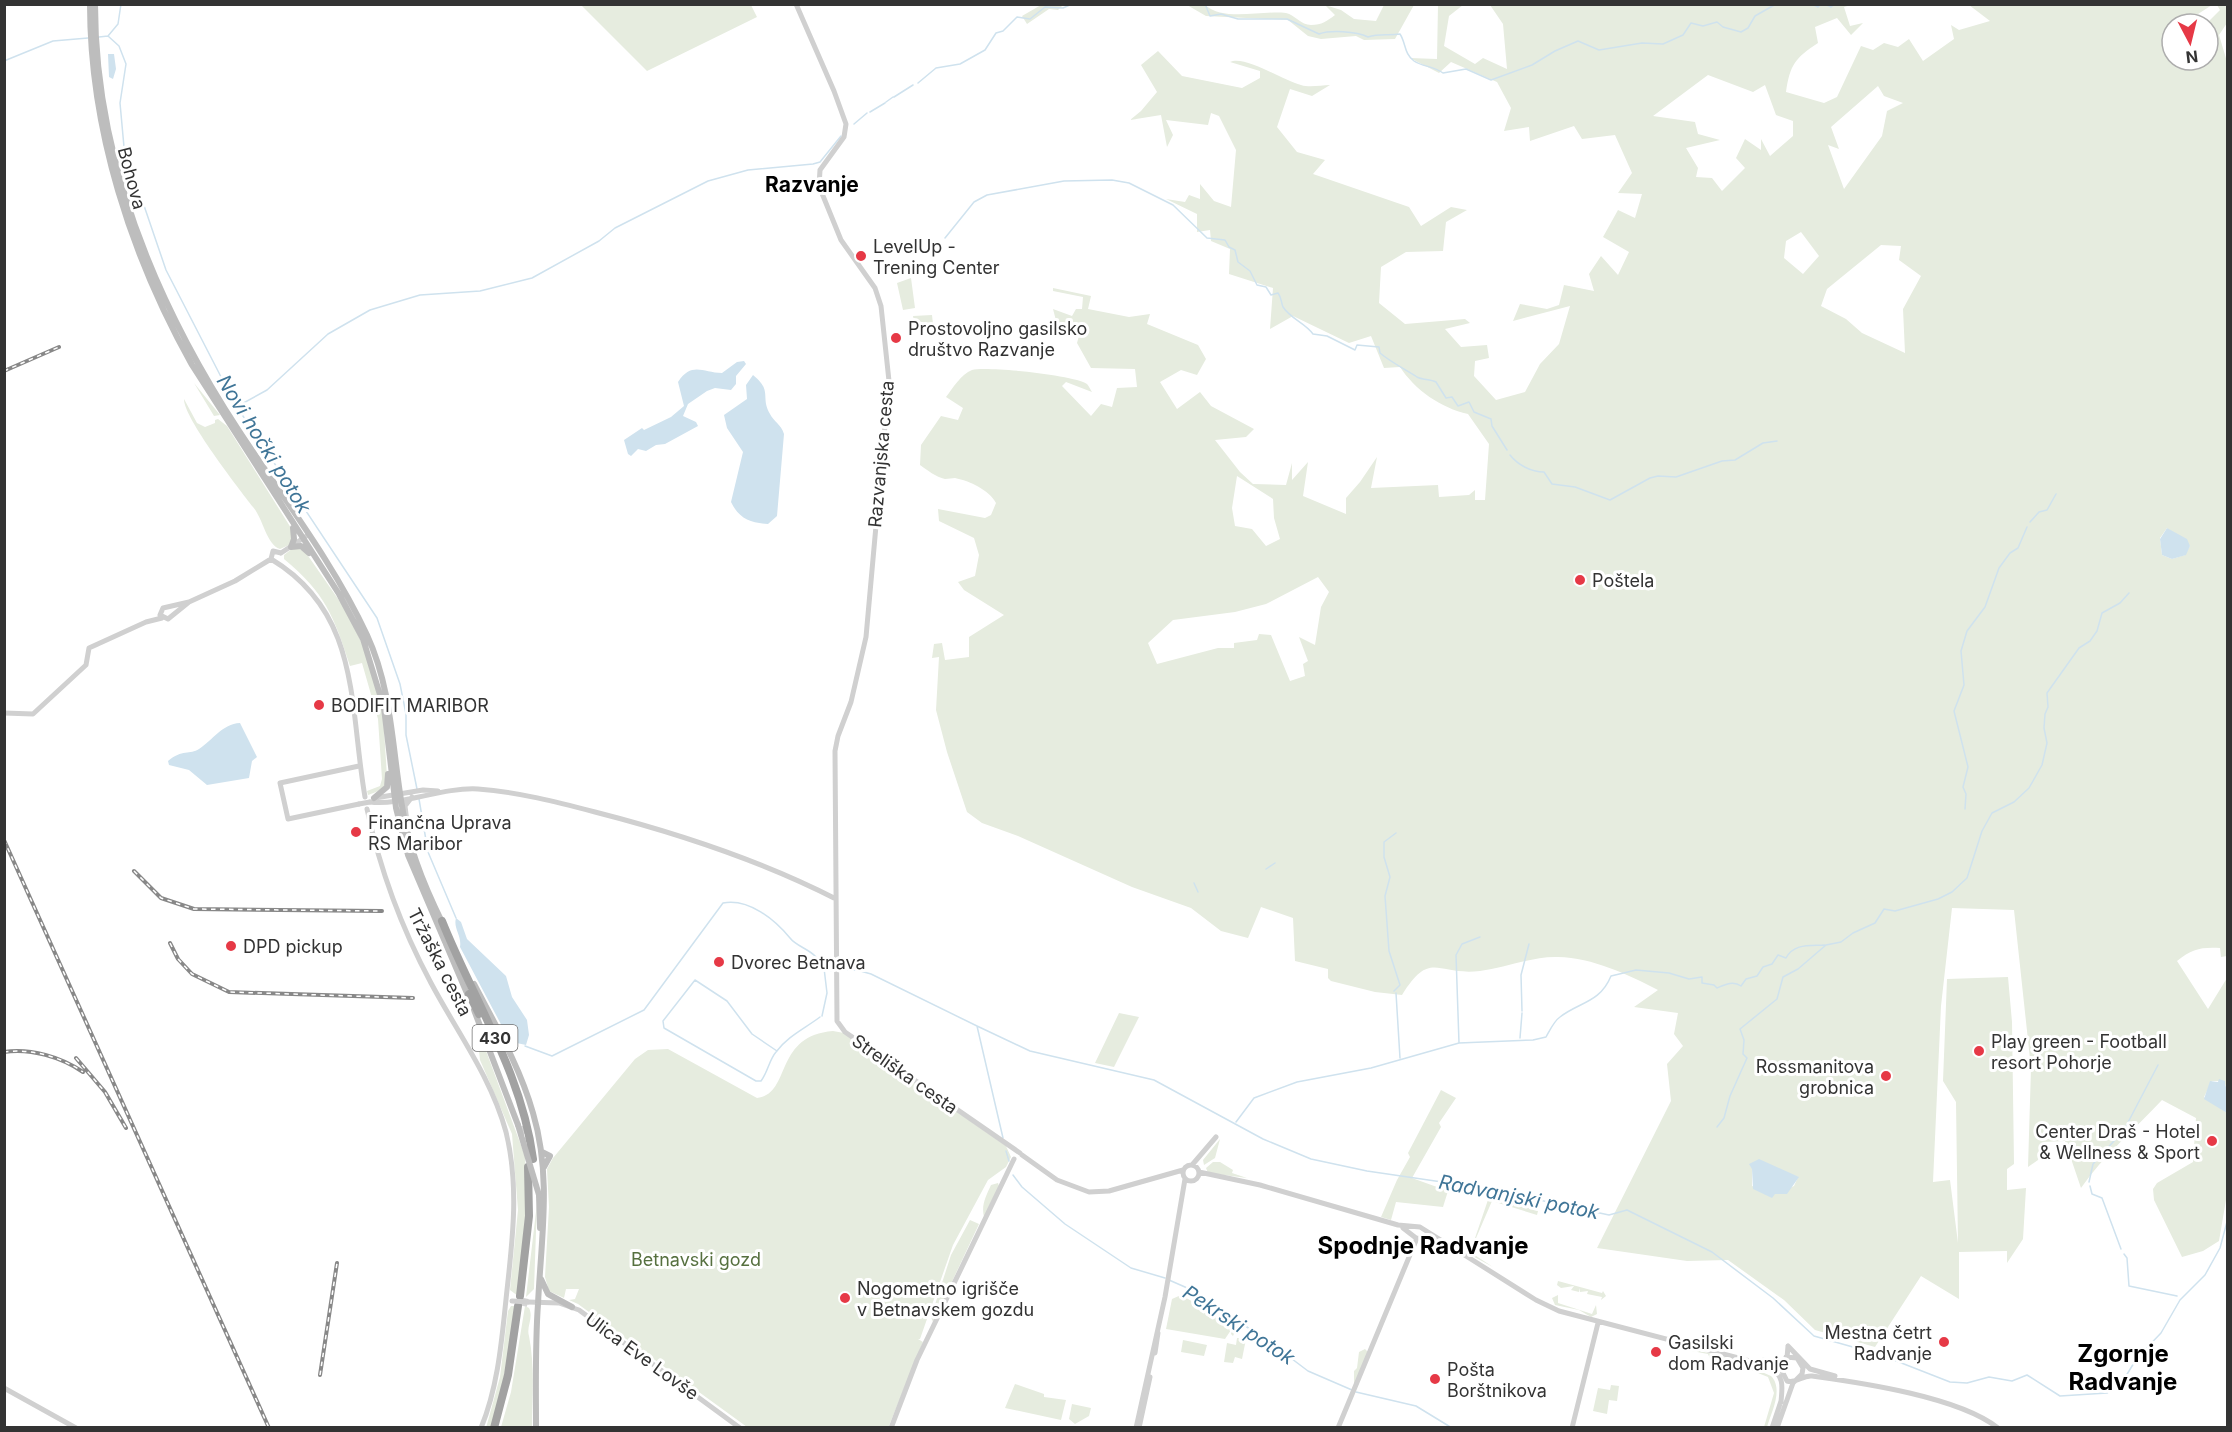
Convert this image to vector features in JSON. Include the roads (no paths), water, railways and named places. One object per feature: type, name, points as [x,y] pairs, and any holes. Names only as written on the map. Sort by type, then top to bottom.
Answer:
[{"type":"highway","name":"430","points":[[442,921],[515,1084],[527,1124],[530,1163],[529,1216],[513,1371],[499,1428]]},
{"type":"highway","name":"430","points":[[469,994],[506,1074],[520,1125]]},
{"type":"highway","name":"430","points":[[494,1428],[508,1375],[537,1195]]},
{"type":"main road","name":"Bohova","points":[[90,4],[108,127],[128,203],[153,272],[187,349]]},
{"type":"main road","name":"Bohova","points":[[93,33],[94,4]]},
{"type":"main road","name":"Tržaška cesta","points":[[187,349],[293,524],[306,537],[318,562],[339,594],[371,661],[384,708],[390,762],[413,870],[469,994]]},
{"type":"main road","name":"Tržaška cesta","points":[[187,349],[355,612],[376,658],[389,707],[397,796],[421,874],[442,921],[515,1064],[533,1113],[542,1152],[550,1156],[544,1168],[545,1212],[541,1252]]},
{"type":"main road","points":[[293,524],[294,539],[291,547],[306,548],[318,562]]},
{"type":"main road","points":[[372,800],[387,788],[390,762]]},
{"type":"main road","points":[[520,1125],[537,1195],[541,1252],[536,1428]]},
{"type":"main road","points":[[540,1274],[548,1294],[572,1307]]},
{"type":"street","name":"Razvanjska cesta","points":[[795,4],[834,91],[846,124],[844,137],[820,170],[819,186],[841,240],[875,288],[880,306],[889,381],[866,637],[851,702],[838,736],[835,752],[836,898]]},
{"type":"street","points":[[4,713],[32,715],[86,665],[89,648],[161,616],[168,619],[170,612],[278,558],[306,537]]},
{"type":"street","points":[[278,558],[322,603],[340,646],[350,680],[359,766],[365,796]]},
{"type":"street","points":[[161,616],[163,608],[170,612]]},
{"type":"street","points":[[359,766],[280,783],[288,819],[372,800],[423,792],[476,789],[502,792],[619,818],[736,855],[836,898]]},
{"type":"street","points":[[409,837],[406,804],[412,794]]},
{"type":"street","name":"Tržaška cesta","points":[[367,808],[380,862],[408,937],[438,995],[480,1066],[505,1131],[512,1163],[519,1301],[481,1428]]},
{"type":"street","name":"Streliška cesta","points":[[836,898],[836,1017],[842,1029],[1009,1146],[1018,1157]]},
{"type":"street","points":[[1138,1428],[1158,1342],[1183,1202],[1184,1175],[1216,1137],[1183,1202]]},
{"type":"street","points":[[891,1428],[917,1360],[1010,1168],[1018,1157],[1032,1163],[1067,1186],[1089,1192],[1109,1191],[1157,1177],[1184,1175],[1260,1185],[1398,1225],[1417,1234],[1436,1239],[1536,1300],[1567,1314],[1756,1361],[1785,1362],[1804,1370],[1845,1380]]},
{"type":"street","points":[[1192,1165],[1196,1175]]},
{"type":"street","points":[[1338,1428],[1417,1234]]},
{"type":"street","points":[[519,1301],[538,1302]]},
{"type":"street","name":"Ulica Eve Lovše","points":[[538,1302],[572,1307],[611,1332],[740,1428]]},
{"type":"street","points":[[1572,1428],[1598,1323]]},
{"type":"street","points":[[1785,1362],[1788,1346],[1785,1362],[1791,1382]]},
{"type":"street","points":[[1756,1361],[1785,1362]]},
{"type":"street","points":[[1772,1428],[1791,1382],[1804,1370],[1961,1407],[1983,1417],[1998,1428]]},
{"type":"street","points":[[4,1388],[66,1425],[76,1428]]},
{"type":"street","points":[[1777,1428],[1783,1403]]},
{"type":"water","points":[[108,54],[114,54],[116,69],[113,79],[109,77]]},
{"type":"water","points":[[744,361],[746,364],[736,376],[736,384],[731,390],[715,388],[688,404],[683,416],[696,422],[698,426],[665,444],[656,445],[646,451],[638,449],[631,456],[628,454],[624,440],[642,428],[644,430],[671,417],[684,406],[678,382],[683,376],[693,370],[722,373],[737,362]]},
{"type":"water","points":[[753,375],[763,385],[767,408],[784,434],[777,516],[768,524],[746,519],[731,502],[743,452],[727,428],[724,415],[747,399],[746,385]]},
{"type":"water","points":[[2167,528],[2187,539],[2190,546],[2186,555],[2172,559],[2162,555],[2160,539]]},
{"type":"water","points":[[240,723],[257,757],[252,761],[249,778],[207,785],[189,770],[169,765],[168,761],[173,757],[196,751],[223,729]]},
{"type":"water","points":[[456,918],[461,922],[467,939],[506,976],[512,997],[527,1020],[529,1035],[526,1045],[512,1042],[504,1030],[460,947]]},
{"type":"water","points":[[2219,1079],[2225,1081],[2225,1087],[2227,1081],[2227,1113],[2204,1099],[2210,1081],[2218,1082]]},
{"type":"water","points":[[1759,1159],[1799,1177],[1787,1194],[1775,1194],[1772,1198],[1753,1189],[1752,1169],[1749,1164]]},
{"type":"waterway","points":[[108,36],[118,24],[121,4]]},
{"type":"waterway","points":[[918,83],[936,68],[960,64],[985,50],[996,33],[1003,31],[1017,17],[1030,19],[1045,7],[1063,8],[1072,4]]},
{"type":"waterway","points":[[1205,4],[1210,16],[1221,14],[1238,19],[1287,19],[1319,34],[1343,32],[1368,37],[1400,34],[1408,55],[1417,63],[1443,73],[1466,69],[1491,80],[1532,65],[1578,41],[1599,50],[1642,43],[1663,44],[1683,35],[1691,23],[1703,26],[1717,22],[1723,27],[1741,32],[1748,28],[1755,16],[1776,4]]},
{"type":"waterway","points":[[1812,4],[1818,7],[1821,4]]},
{"type":"waterway","points":[[1825,4],[1831,7],[1835,4]]},
{"type":"waterway","name":"Novi hočki potok","points":[[99,37],[108,36],[119,46],[126,64],[120,103],[124,147],[166,270],[235,404],[377,618],[400,684],[406,714],[406,735],[417,789]]},
{"type":"waterway","name":"Novi hočki potok","points":[[4,61],[53,41],[88,38]]},
{"type":"waterway","points":[[894,97],[913,85]]},
{"type":"waterway","points":[[886,102],[893,97]]},
{"type":"waterway","points":[[870,112],[885,103]]},
{"type":"waterway","points":[[854,124],[867,113]]},
{"type":"waterway","points":[[238,406],[267,390],[328,334],[370,310],[420,295],[480,291],[532,278],[599,241],[615,228],[708,181],[748,170],[820,162],[841,136]]},
{"type":"waterway","points":[[945,238],[974,202],[987,195],[1064,181],[1112,180],[1129,183],[1173,205],[1207,238],[1225,240],[1229,247],[1235,250],[1238,262],[1250,271],[1257,285],[1266,287],[1271,295],[1278,293],[1286,311],[1313,334],[1327,336],[1355,350],[1357,345],[1379,347],[1380,353],[1394,363],[1419,378],[1436,382],[1446,398],[1452,397],[1458,406],[1469,402],[1474,412],[1491,419],[1492,426],[1507,450]]},
{"type":"waterway","points":[[1510,455],[1525,467],[1544,472],[1552,484],[1575,487],[1610,500],[1650,478],[1676,477],[1722,461],[1735,460],[1763,443],[1777,441]]},
{"type":"waterway","points":[[2030,522],[2039,512],[2047,510],[2056,494]]},
{"type":"waterway","points":[[1965,809],[1966,794],[1963,787],[1968,767],[1954,711],[1964,685],[1961,651],[1967,631],[1985,607],[1999,568],[2010,553],[2018,548],[2027,527]]},
{"type":"waterway","points":[[1717,1127],[1724,1118],[1730,1096],[1747,1058],[1743,1054],[1744,1040],[1740,1029],[1777,999],[1783,977],[1798,969],[1826,945],[1841,942],[1853,933],[1875,923],[1884,909],[1895,911],[1938,899],[1952,892],[1967,878],[1982,831],[1992,813],[2014,802],[2029,788],[2042,765],[2047,743],[2044,728],[2048,707],[2047,693],[2079,648],[2090,641],[2097,631],[2102,613],[2120,603],[2129,593]]},
{"type":"waterway","name":"Novi hočki potok","points":[[419,799],[428,852],[456,918]]},
{"type":"waterway","points":[[1394,991],[1400,985],[1389,951],[1385,896],[1390,877],[1384,857],[1384,842],[1396,833]]},
{"type":"waterway","points":[[1266,869],[1275,863]]},
{"type":"waterway","points":[[1194,883],[1198,892]]},
{"type":"waterway","name":"Pekrski potok","points":[[525,1046],[552,1056],[644,1010],[723,903],[742,904],[761,912],[777,924],[793,941],[813,954],[825,968],[834,971]]},
{"type":"waterway","points":[[1459,1043],[1456,955],[1462,944],[1480,937]]},
{"type":"waterway","points":[[1522,1011],[1521,975],[1529,944]]},
{"type":"waterway","points":[[1236,1122],[1254,1098],[1297,1082],[1371,1068],[1459,1043],[1533,1040],[1546,1037],[1558,1019],[1595,997],[1611,976],[1636,970],[1669,973],[1689,979],[1702,977],[1702,983],[1714,985],[1717,988],[1732,983],[1741,986],[1746,979],[1757,976],[1763,967],[1772,964],[1778,955],[1786,958],[1789,953],[1798,948],[1825,945]]},
{"type":"waterway","points":[[822,1016],[827,993],[824,968]]},
{"type":"waterway","name":"Pekrski potok","points":[[839,970],[857,970],[871,974],[977,1026],[1003,1138]]},
{"type":"waterway","points":[[777,1051],[752,1034],[727,1001],[695,980],[663,1021],[664,1028],[756,1081],[761,1081],[781,1046],[820,1017]]},
{"type":"waterway","points":[[1396,993],[1400,1058]]},
{"type":"waterway","points":[[1520,1038],[1522,1013]]},
{"type":"waterway","name":"Radvanjski potok","points":[[977,1026],[1030,1051],[1154,1080],[1263,1139],[1311,1159],[1367,1171],[1483,1188],[1609,1215],[1627,1210],[1712,1252],[1773,1298],[1814,1336],[1881,1355],[1950,1382],[1967,1383],[1989,1377],[2012,1381],[2027,1375],[2060,1396],[2107,1393],[2121,1384],[2137,1358],[2161,1333],[2180,1300],[2205,1275],[2220,1248],[2228,1218]]},
{"type":"waterway","points":[[2089,1182],[2093,1164],[2124,1130],[2158,1065]]},
{"type":"waterway","name":"Pekrski potok","points":[[1006,1151],[1009,1161]]},
{"type":"waterway","name":"Pekrski potok","points":[[1013,1175],[1022,1187],[1065,1224],[1131,1268],[1165,1278]]},
{"type":"waterway","points":[[2090,1186],[2092,1194],[2102,1198],[2121,1249]]},
{"type":"waterway","points":[[2124,1254],[2127,1258],[2129,1286],[2177,1296]]},
{"type":"waterway","name":"Pekrski potok","points":[[1169,1280],[1185,1287],[1267,1340],[1308,1371],[1352,1390]]},
{"type":"waterway","name":"Pekrski potok","points":[[1356,1392],[1416,1406],[1452,1428]]},
{"type":"tunnel","points":[[522,1126],[525,1142]]},
{"type":"tunnel","points":[[523,1306],[525,1296]]},
{"type":"railway","points":[[4,371],[59,347]]},
{"type":"railway","points":[[4,840],[269,1428]]},
{"type":"railway","points":[[134,871],[161,898],[194,909],[382,911]]},
{"type":"railway","points":[[170,943],[178,959],[192,974],[229,992],[413,998]]},
{"type":"railway","points":[[4,1052],[25,1051],[45,1055],[83,1072]]},
{"type":"railway","points":[[76,1058],[105,1092],[126,1128]]},
{"type":"railway","points":[[320,1375],[337,1263]]},
{"type":"place","name":"LevelUp - Trening Center","points":[[861,256]]},
{"type":"place","name":"Prostovoljno gasilsko društvo Razvanje","points":[[896,338]]},
{"type":"place","name":"Poštela","points":[[1580,580]]},
{"type":"place","name":"BODIFIT MARIBOR","points":[[319,705]]},
{"type":"place","name":"Finančna Uprava RS Maribor","points":[[356,832]]},
{"type":"place","name":"DPD pickup","points":[[231,946]]},
{"type":"place","name":"Dvorec Betnava","points":[[719,962]]},
{"type":"place","name":"Play green - Football resort Pohorje","points":[[1979,1051]]},
{"type":"place","name":"Rossmanitova grobnica","points":[[1886,1076]]},
{"type":"place","name":"Center Draš - Hotel & Wellness & Sport","points":[[2212,1141]]},
{"type":"place","name":"Nogometno igrišče v Betnavskem gozdu","points":[[845,1298]]},
{"type":"place","name":"Mestna četrt Radvanje","points":[[1944,1342]]},
{"type":"place","name":"Gasilski dom Radvanje","points":[[1656,1352]]},
{"type":"place","name":"Pošta Borštnikova","points":[[1435,1379]]},
{"type":"district","name":"Razvanje","points":[[812,184]]},
{"type":"district","name":"Spodnje Radvanje","points":[[1423,1245]]},
{"type":"district","name":"Zgornje Radvanje","points":[[2123,1367]]},
{"type":"park label","name":"Betnavski gozd","points":[[696,1259]]}]
